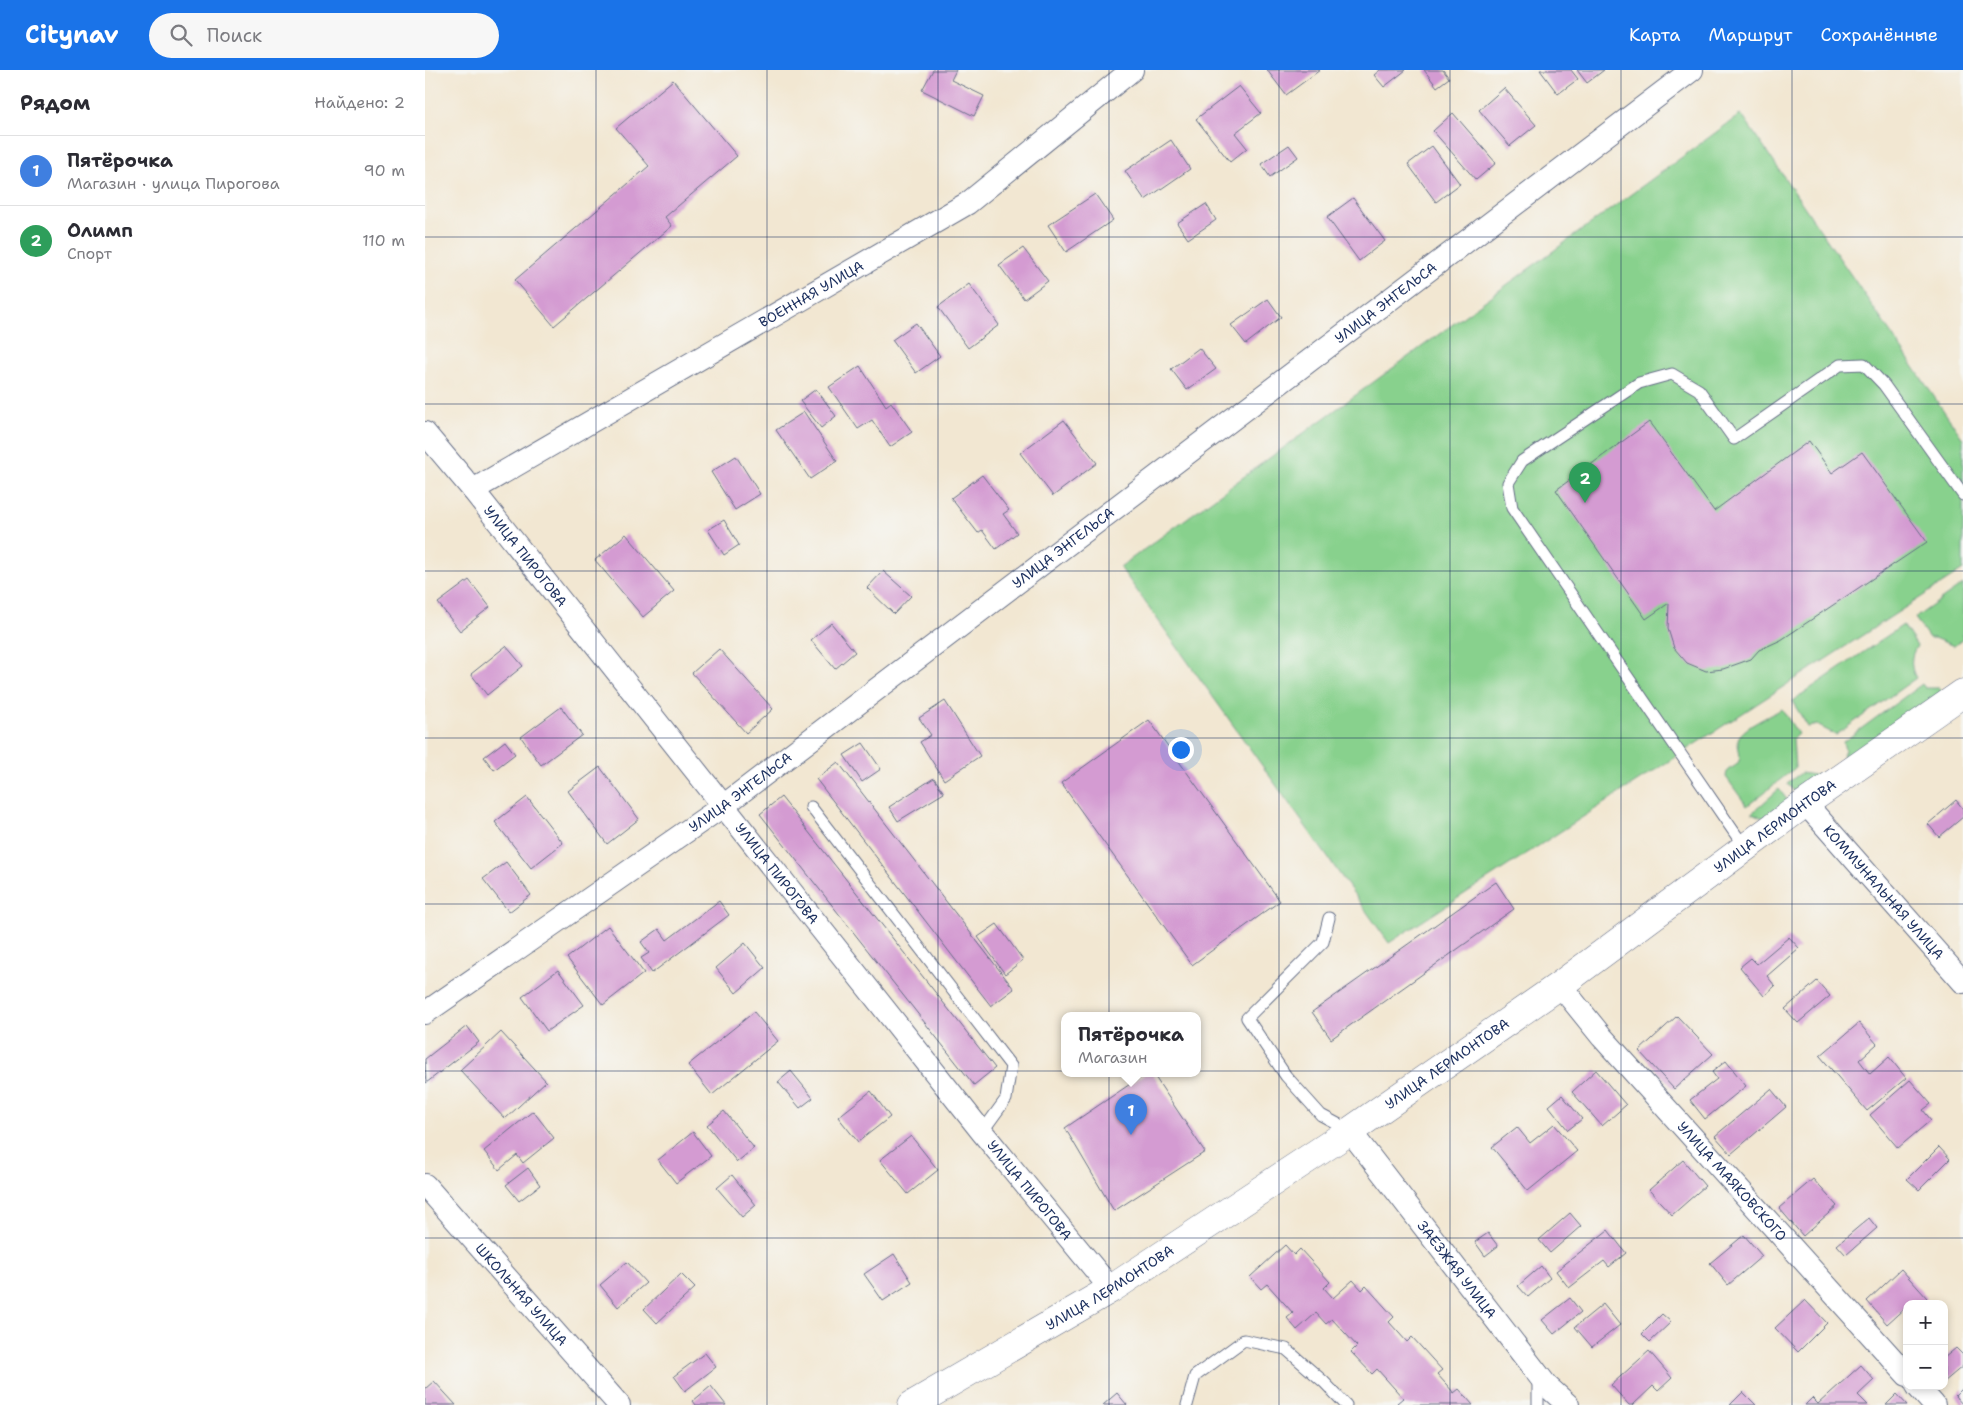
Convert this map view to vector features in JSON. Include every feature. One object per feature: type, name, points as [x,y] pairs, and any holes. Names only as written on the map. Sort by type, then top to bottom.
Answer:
[{"type":"street","name":"ВОЕННАЯ УЛИЦА","points":[[473,490],[968,203],[1132,70]]},
{"type":"street","name":"УЛИЦА ЭНГЕЛЬСА","points":[[425,1013],[723,806],[1692,70]]},
{"type":"street","name":"УЛИЦА ПИРОГОВА","points":[[425,433],[473,490],[982,1132],[1111,1289]]},
{"type":"street","name":"УЛИЦА ЛЕРМОНТОВА","points":[[919,1403],[1111,1289],[1350,1131],[1560,985],[1805,803],[1963,693]]},
{"type":"street","name":"КОММУНАЛЬНАЯ УЛИЦА","points":[[1805,803],[1963,982]]},
{"type":"street","name":"УЛИЦА МАЯКОВСКОГО","points":[[1560,985],[1602,1037],[1903,1371]]},
{"type":"street","name":"ЗАЕЗЖАЯ УЛИЦА","points":[[1350,1131],[1538,1375],[1568,1405]]},
{"type":"street","name":"ШКОЛЬНАЯ УЛИЦА","points":[[425,1185],[619,1405]]},
{"type":"street","points":[[1921,1390],[1934,1405]]},
{"type":"lane","points":[[1745,848],[1512,508],[1508,483],[1522,461],[1639,382],[1672,374],[1699,390],[1734,439],[1840,365],[1863,364],[1884,385],[1963,495]]},
{"type":"lane","points":[[811,806],[1011,1066],[1006,1099],[982,1132]]},
{"type":"lane","points":[[1329,918],[1323,942],[1247,1018],[1286,1076],[1321,1114],[1350,1131]]},
{"type":"lane","points":[[1187,1405],[1195,1376],[1244,1340],[1286,1349],[1324,1382],[1345,1405]]},
{"type":"lane","points":[[1538,1375],[1538,1405]]},
{"type":"green space","points":[[1741,114],[1963,439],[1963,570],[1389,943],[1120,567]]},
{"type":"green space","points":[[1963,584],[1963,639],[1954,646],[1934,638],[1929,638],[1915,618]]},
{"type":"green space","points":[[1903,625],[1917,646],[1913,653],[1912,662],[1916,678],[1836,735],[1817,725],[1808,727],[1792,701]]},
{"type":"green space","points":[[1922,684],[1925,688],[1939,688],[1946,697],[1841,762],[1845,750],[1843,742]]},
{"type":"green space","points":[[1782,709],[1798,734],[1793,738],[1795,768],[1747,806],[1726,777],[1727,771],[1736,765],[1740,758],[1739,737],[1752,725]]},
{"type":"green space","points":[[1801,773],[1814,775],[1823,773],[1830,781],[1801,800],[1787,783]]},
{"type":"green space","points":[[1779,789],[1791,805],[1763,818],[1752,813]]},
{"type":"building","points":[[933,70],[956,70],[951,80],[984,96],[974,116],[922,90]]},
{"type":"building","points":[[1267,70],[1320,70],[1286,95]]},
{"type":"building","points":[[1380,70],[1406,70],[1384,87],[1374,75]]},
{"type":"building","points":[[1424,70],[1443,70],[1449,78],[1437,87]]},
{"type":"building","points":[[1540,70],[1571,70],[1578,79],[1558,94]]},
{"type":"building","points":[[1577,70],[1604,70],[1587,83]]},
{"type":"building","points":[[673,80],[737,156],[665,217],[672,226],[554,326],[515,280],[649,166],[616,128]]},
{"type":"building","points":[[1239,86],[1261,113],[1235,133],[1247,148],[1230,162],[1196,119]]},
{"type":"building","points":[[1504,88],[1536,125],[1510,146],[1479,110]]},
{"type":"building","points":[[1453,113],[1496,163],[1476,180],[1433,131]]},
{"type":"building","points":[[1171,140],[1190,169],[1145,200],[1125,171]]},
{"type":"building","points":[[1289,145],[1298,157],[1270,177],[1261,164]]},
{"type":"building","points":[[1432,146],[1460,184],[1436,202],[1408,164]]},
{"type":"building","points":[[1095,194],[1113,220],[1066,252],[1048,225]]},
{"type":"building","points":[[1353,198],[1385,241],[1359,261],[1327,217]]},
{"type":"building","points":[[1206,204],[1216,220],[1188,239],[1177,223]]},
{"type":"building","points":[[1023,248],[1048,281],[1024,299],[999,265]]},
{"type":"building","points":[[969,284],[999,325],[968,348],[938,307]]},
{"type":"building","points":[[1268,299],[1281,317],[1246,344],[1231,325]]},
{"type":"building","points":[[916,323],[940,356],[916,373],[892,340]]},
{"type":"building","points":[[1199,348],[1216,369],[1187,390],[1171,369]]},
{"type":"building","points":[[860,366],[886,406],[891,402],[912,432],[890,447],[872,420],[858,429],[829,387]]},
{"type":"building","points":[[816,389],[836,416],[821,428],[800,401]]},
{"type":"building","points":[[804,412],[837,461],[810,479],[776,430]]},
{"type":"building","points":[[1064,420],[1097,463],[1053,496],[1020,453]]},
{"type":"building","points":[[1649,422],[1714,511],[1809,441],[1832,473],[1862,452],[1927,542],[1781,640],[1759,650],[1751,659],[1723,669],[1706,671],[1687,663],[1674,648],[1668,629],[1669,603],[1646,619],[1556,490]]},
{"type":"building","points":[[736,456],[760,494],[735,510],[711,472]]},
{"type":"building","points":[[982,475],[1009,510],[1003,514],[1017,533],[996,549],[982,530],[978,533],[951,498]]},
{"type":"building","points":[[724,520],[739,545],[724,555],[708,530]]},
{"type":"building","points":[[626,534],[674,591],[643,617],[595,560]]},
{"type":"building","points":[[883,571],[911,596],[894,614],[867,588]]},
{"type":"building","points":[[469,580],[490,607],[460,631],[438,603]]},
{"type":"building","points":[[831,623],[855,652],[835,669],[811,640]]},
{"type":"building","points":[[506,646],[523,666],[487,695],[471,674]]},
{"type":"building","points":[[719,649],[773,709],[746,733],[692,673]]},
{"type":"building","points":[[945,701],[980,756],[944,780],[920,742],[931,735],[919,718]]},
{"type":"building","points":[[561,707],[582,735],[541,765],[521,737]]},
{"type":"building","points":[[1149,720],[1280,901],[1192,965],[1061,783]]},
{"type":"building","points":[[505,741],[515,754],[494,770],[484,757]]},
{"type":"building","points":[[863,743],[881,769],[862,782],[844,755]]},
{"type":"building","points":[[838,762],[1014,989],[991,1006],[816,779]]},
{"type":"building","points":[[600,767],[639,819],[607,844],[568,791]]},
{"type":"building","points":[[934,778],[944,793],[898,821],[889,807]]},
{"type":"building","points":[[527,797],[563,843],[531,868],[495,822]]},
{"type":"building","points":[[781,797],[995,1068],[974,1085],[760,814]]},
{"type":"building","points":[[1956,800],[1963,809],[1963,817],[1939,837],[1928,824]]},
{"type":"building","points":[[506,862],[531,895],[509,912],[483,879]]},
{"type":"building","points":[[1496,882],[1514,909],[1331,1039],[1312,1012]]},
{"type":"building","points":[[719,901],[729,915],[652,973],[641,958],[649,953],[641,942],[659,929],[667,940]]},
{"type":"building","points":[[997,924],[1023,960],[1005,974],[978,937]]},
{"type":"building","points":[[608,926],[644,973],[603,1005],[567,958]]},
{"type":"building","points":[[1789,937],[1799,948],[1767,976],[1775,986],[1764,996],[1740,967],[1751,958],[1757,964]]},
{"type":"building","points":[[745,943],[765,968],[736,993],[716,968]]},
{"type":"building","points":[[558,970],[584,1005],[547,1031],[522,997]]},
{"type":"building","points":[[1817,981],[1830,996],[1798,1023],[1785,1009]]},
{"type":"building","points":[[754,1012],[778,1041],[712,1095],[688,1065]]},
{"type":"building","points":[[1677,1016],[1713,1054],[1674,1089],[1639,1051]]},
{"type":"building","points":[[1859,1023],[1877,1044],[1859,1060],[1870,1074],[1889,1057],[1906,1078],[1867,1111],[1820,1056]]},
{"type":"building","points":[[467,1026],[479,1042],[426,1083],[425,1059]]},
{"type":"building","points":[[501,1032],[546,1081],[505,1119],[460,1070]]},
{"type":"building","points":[[1726,1061],[1746,1086],[1705,1119],[1690,1100],[1717,1079],[1712,1072]]},
{"type":"building","points":[[1596,1070],[1626,1105],[1602,1126],[1572,1092]]},
{"type":"building","points":[[791,1071],[813,1098],[800,1108],[778,1082]]},
{"type":"building","points":[[1141,1077],[1155,1077],[1205,1152],[1114,1211],[1065,1128]]},
{"type":"building","points":[[1910,1080],[1931,1104],[1923,1110],[1931,1120],[1898,1148],[1870,1115]]},
{"type":"building","points":[[1771,1089],[1786,1107],[1731,1154],[1715,1136]]},
{"type":"building","points":[[871,1091],[890,1117],[858,1142],[838,1117]]},
{"type":"building","points":[[1562,1095],[1582,1119],[1568,1130],[1549,1106]]},
{"type":"building","points":[[533,1111],[554,1138],[523,1163],[517,1155],[499,1170],[484,1151]]},
{"type":"building","points":[[724,1111],[754,1148],[737,1162],[707,1125]]},
{"type":"building","points":[[1554,1124],[1577,1151],[1528,1191],[1492,1147],[1517,1127],[1530,1143]]},
{"type":"building","points":[[693,1132],[711,1156],[676,1183],[658,1160]]},
{"type":"building","points":[[911,1136],[938,1170],[908,1194],[880,1160]]},
{"type":"building","points":[[1939,1147],[1950,1159],[1919,1190],[1907,1179]]},
{"type":"building","points":[[1683,1160],[1705,1186],[1672,1215],[1649,1190]]},
{"type":"building","points":[[528,1168],[540,1185],[519,1201],[506,1185]]},
{"type":"building","points":[[732,1175],[756,1205],[742,1217],[717,1188]]},
{"type":"building","points":[[1813,1179],[1837,1206],[1803,1236],[1779,1208]]},
{"type":"building","points":[[1570,1213],[1581,1226],[1550,1253],[1539,1240]]},
{"type":"building","points":[[1869,1218],[1877,1228],[1846,1255],[1837,1245]]},
{"type":"building","points":[[1608,1230],[1626,1253],[1609,1267],[1604,1261],[1569,1288],[1556,1271]]},
{"type":"building","points":[[1488,1233],[1498,1246],[1485,1256],[1475,1242]]},
{"type":"building","points":[[1744,1235],[1762,1256],[1728,1285],[1710,1263]]},
{"type":"building","points":[[1285,1245],[1294,1255],[1300,1249],[1330,1282],[1324,1288],[1333,1298],[1353,1280],[1362,1290],[1366,1286],[1394,1317],[1389,1322],[1407,1342],[1412,1337],[1442,1370],[1437,1374],[1454,1393],[1459,1389],[1473,1405],[1399,1405],[1397,1403],[1403,1398],[1377,1369],[1372,1374],[1351,1352],[1357,1346],[1332,1319],[1326,1324],[1316,1313],[1297,1330],[1287,1318],[1293,1313],[1267,1284],[1261,1289],[1250,1277]]},
{"type":"building","points":[[894,1254],[912,1282],[883,1301],[864,1274]]},
{"type":"building","points":[[627,1262],[646,1283],[618,1307],[600,1285]]},
{"type":"building","points":[[1541,1266],[1550,1278],[1528,1297],[1518,1286]]},
{"type":"building","points":[[1901,1269],[1927,1298],[1925,1300],[1903,1300],[1903,1310],[1887,1324],[1867,1301]]},
{"type":"building","points":[[681,1274],[695,1288],[657,1323],[644,1309]]},
{"type":"building","points":[[1570,1298],[1581,1312],[1554,1334],[1542,1320]]},
{"type":"building","points":[[1805,1300],[1827,1323],[1798,1352],[1775,1328]]},
{"type":"building","points":[[1603,1304],[1620,1325],[1592,1347],[1575,1327]]},
{"type":"building","points":[[1662,1314],[1671,1322],[1650,1342],[1642,1334]]},
{"type":"building","points":[[1956,1348],[1963,1355],[1963,1366],[1948,1379],[1948,1355]]},
{"type":"building","points":[[1649,1351],[1672,1378],[1658,1391],[1653,1386],[1633,1405],[1629,1405],[1611,1385]]},
{"type":"building","points":[[705,1353],[716,1367],[685,1391],[674,1376]]},
{"type":"building","points":[[1861,1365],[1874,1380],[1858,1395],[1868,1405],[1805,1405],[1812,1398],[1818,1404]]},
{"type":"building","points":[[434,1381],[456,1405],[425,1405],[425,1389]]},
{"type":"building","points":[[711,1386],[726,1405],[696,1405],[693,1401]]},
{"type":"building","points":[[1963,1388],[1963,1405],[1955,1396]]},
{"type":"building","points":[[1743,1392],[1756,1405],[1730,1405]]},
{"type":"building","points":[[1117,1393],[1127,1405],[1103,1405]]},
{"type":"building","points":[[1897,1394],[1907,1405],[1886,1405]]},
{"type":"place","name":"Олимп","points":[[1585,503]]},
{"type":"place","name":"Пятёрочка","points":[[1131,1135]]}]
